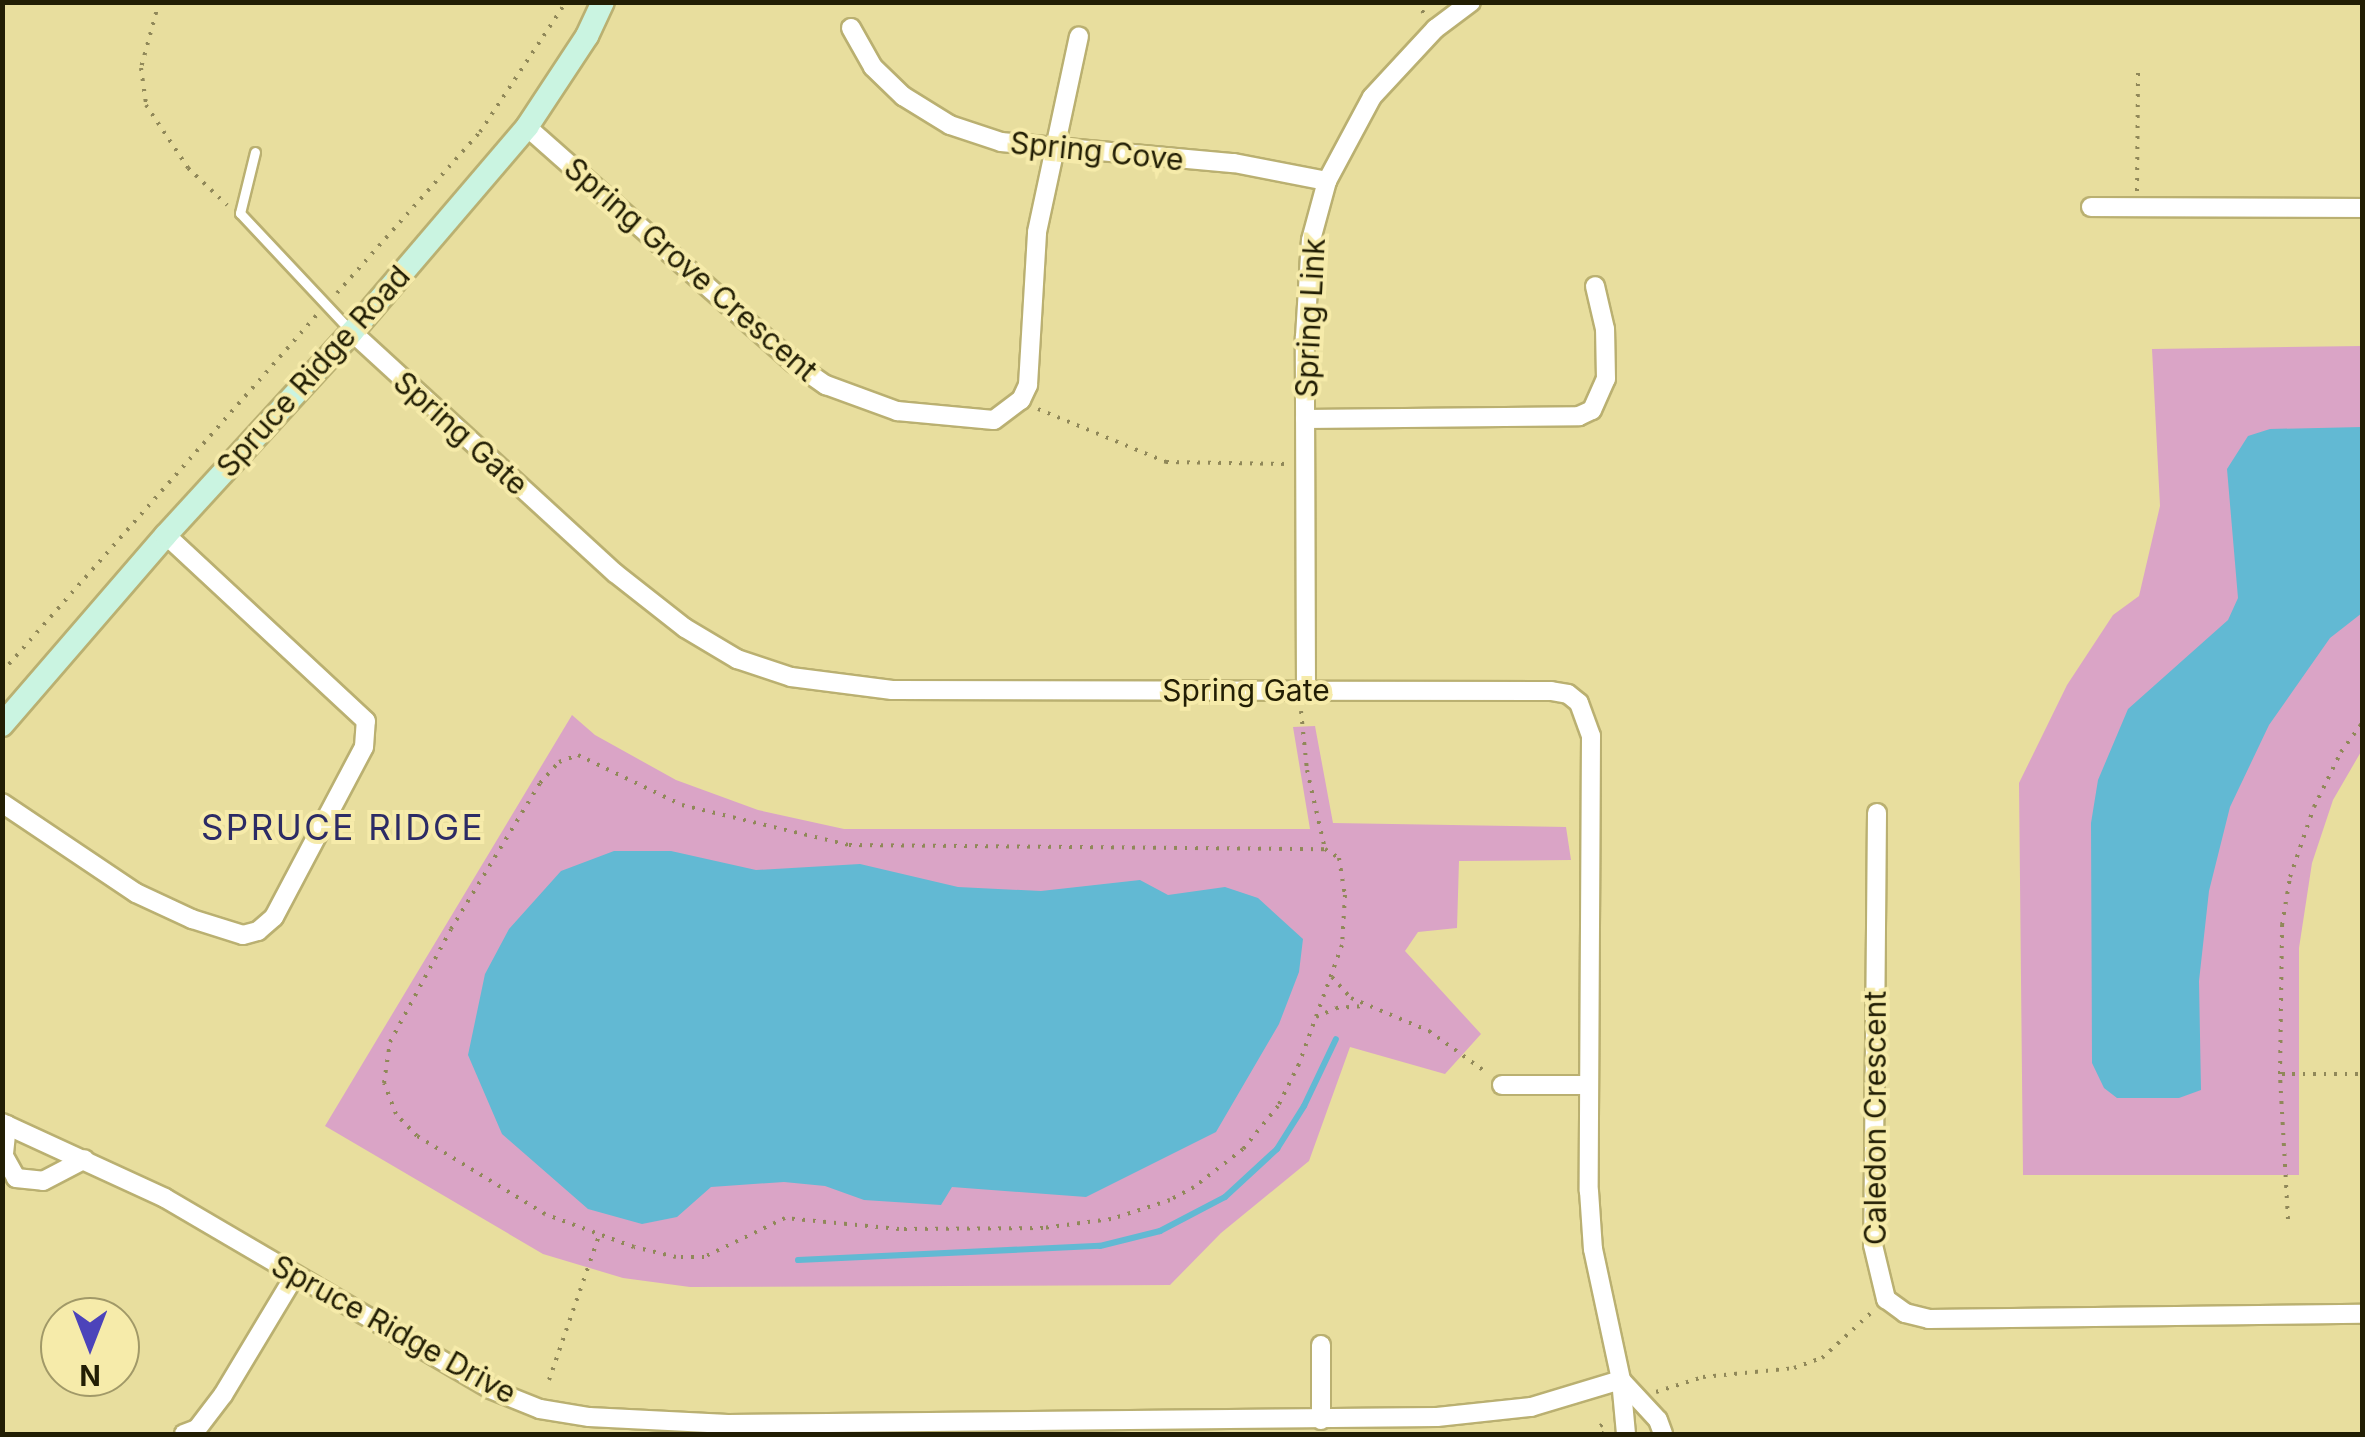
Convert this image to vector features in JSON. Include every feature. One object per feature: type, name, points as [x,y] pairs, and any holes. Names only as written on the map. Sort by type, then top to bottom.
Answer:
[{"type":"street","name":"Spruce Ridge Road","points":[[2,725],[166,535],[352,332],[527,126],[587,36],[603,2]]},
{"type":"street","name":"Spring Link","points":[[1306,689],[1305,419],[1310,240],[1327,181],[1372,98],[1435,28],[1471,2]]},
{"type":"street","name":"Spring Cove","points":[[851,28],[883,76],[903,96],[950,125],[1001,142],[1052,150],[1234,163],[1327,181]]},
{"type":"street","points":[[1021,400],[1030,366],[1037,232],[1079,36]]},
{"type":"street","name":"Spring Grove Crescent","points":[[527,126],[794,363],[826,386],[897,411],[925,416],[994,420],[1021,400]]},
{"type":"street","points":[[2092,208],[2362,208]]},
{"type":"street","points":[[1305,419],[1579,416],[1592,410],[1606,380],[1606,328],[1594,286]]},
{"type":"street","name":"Spring Gate","points":[[352,332],[615,574],[685,628],[737,659],[792,677],[892,690],[1551,691],[1568,694],[1579,703],[1591,736],[1588,1086],[1593,1249],[1620,1380],[1630,1408],[1626,1434]]},
{"type":"street","points":[[2,804],[136,893],[204,924],[243,935],[258,931],[274,917],[364,747],[366,721],[166,535]]},
{"type":"street","name":"Caledon Crescent","points":[[1877,813],[1874,1245],[1886,1299]]},
{"type":"street","points":[[1502,1086],[1588,1086]]},
{"type":"street","name":"Spruce Ridge Drive","points":[[85,1158],[44,1182],[23,1181],[5,1164],[5,1124],[85,1158],[166,1198],[490,1388],[540,1409],[589,1418],[674,1424],[1321,1420],[1485,1413],[1531,1407],[1620,1380]]},
{"type":"street","points":[[184,1434],[197,1429],[223,1394],[295,1275]]},
{"type":"street","points":[[1886,1299],[1906,1313],[1929,1319],[2362,1314]]},
{"type":"street","points":[[1321,1345],[1321,1420]]},
{"type":"street","points":[[1630,1408],[1658,1420],[1663,1434]]},
{"type":"lane","points":[[254,152],[240,213],[352,332]]},
{"type":"path","points":[[159,2],[141,68],[146,105],[188,168],[212,195],[240,213]]},
{"type":"path","points":[[2,672],[480,132],[566,2]]},
{"type":"path","points":[[2136,208],[2138,71]]},
{"type":"path","points":[[1021,400],[1166,462],[1305,464]]},
{"type":"path","points":[[1306,689],[1301,709],[1303,742],[1325,849]]},
{"type":"path","points":[[2288,1219],[2280,1074],[2282,925],[2290,877],[2314,807],[2341,752],[2362,723]]},
{"type":"path","points":[[578,755],[682,805],[725,819],[848,845],[1325,849],[1340,858],[1345,895],[1342,945],[1332,977],[1291,1083],[1243,1150],[1194,1187],[1135,1212],[1075,1225],[899,1229],[785,1218],[718,1252],[690,1258],[600,1236],[545,1214],[417,1136],[396,1114],[384,1084],[386,1057],[396,1029],[451,929],[540,783],[559,762],[578,755]]},
{"type":"path","points":[[1332,977],[1350,998],[1429,1032],[1502,1086]]},
{"type":"path","points":[[1316,1017],[1350,1005],[1368,1006]]},
{"type":"path","points":[[2280,1074],[2362,1074]]},
{"type":"path","points":[[549,1380],[600,1236]]},
{"type":"path","points":[[1602,1434],[1600,1426],[1663,1388],[1703,1377],[1794,1368],[1822,1358],[1886,1299]]},
{"type":"shaded area","points":[[2362,346],[2362,750],[2333,800],[2312,863],[2299,948],[2299,1175],[2023,1175],[2019,783],[2067,685],[2113,615],[2139,596],[2160,506],[2152,349]]},
{"type":"shaded area","points":[[572,715],[595,735],[676,780],[758,810],[844,829],[1310,829],[1293,727],[1315,726],[1333,823],[1566,827],[1571,860],[1459,861],[1457,928],[1418,932],[1405,951],[1481,1034],[1445,1074],[1350,1047],[1309,1161],[1221,1233],[1170,1285],[690,1287],[623,1278],[543,1254],[325,1126]]},
{"type":"water","points":[[2362,427],[2362,613],[2330,638],[2269,725],[2230,807],[2209,891],[2199,981],[2201,1090],[2179,1098],[2117,1098],[2104,1088],[2092,1063],[2091,823],[2098,780],[2128,709],[2228,620],[2238,598],[2227,469],[2248,436],[2270,429]]},
{"type":"water","points":[[614,851],[671,851],[756,870],[860,864],[958,887],[1041,891],[1140,880],[1168,895],[1225,887],[1258,898],[1303,939],[1299,972],[1279,1024],[1216,1132],[1086,1197],[952,1187],[941,1205],[864,1200],[825,1186],[784,1182],[711,1187],[677,1217],[642,1224],[588,1209],[502,1134],[468,1055],[485,974],[509,929],[561,871]]},
{"type":"waterway","points":[[798,1260],[1100,1246],[1160,1231],[1225,1197],[1277,1149],[1304,1106],[1336,1039]]},
{"type":"district","name":"SPRUCE RIDGE","points":[[343,827]]}]
